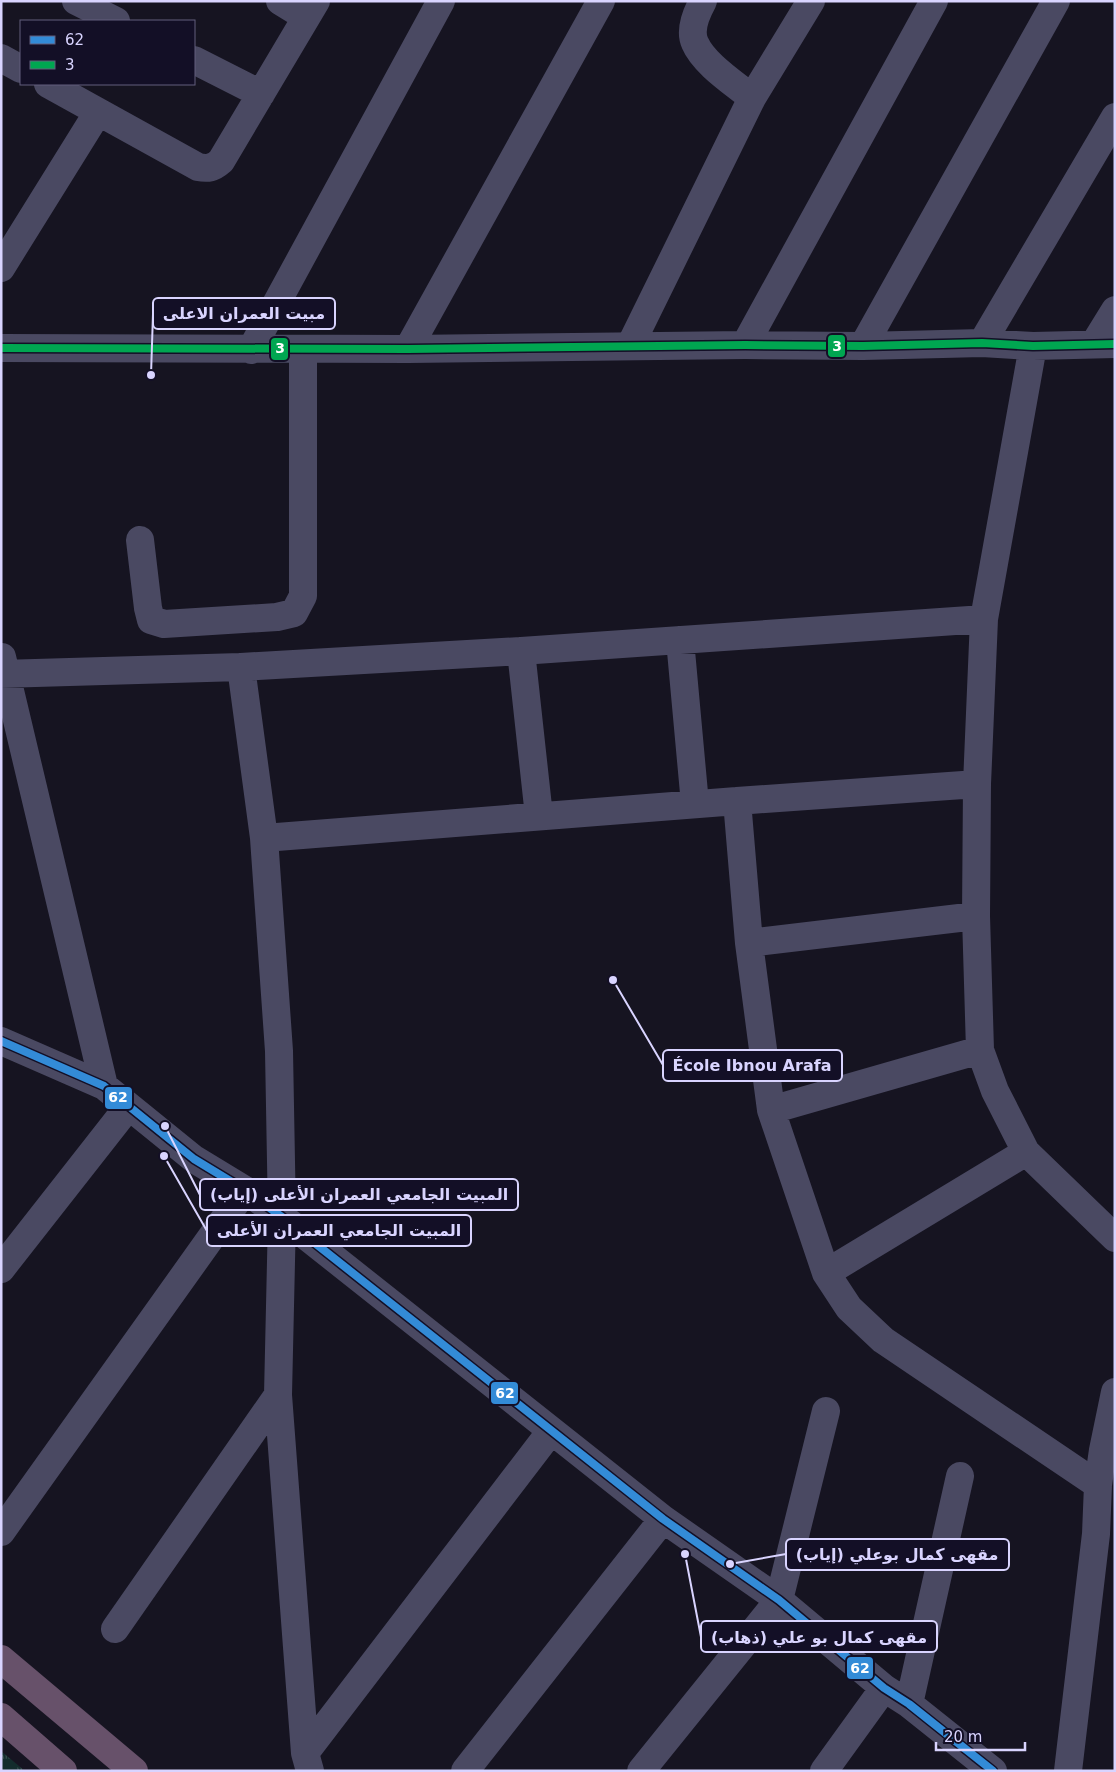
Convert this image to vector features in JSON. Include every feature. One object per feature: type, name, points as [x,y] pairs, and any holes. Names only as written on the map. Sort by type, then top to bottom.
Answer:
[{"type":"highway","points":[[1,1659],[134,1771]]},
{"type":"highway","points":[[1,1717],[63,1771]]},
{"type":"street","points":[[76,1],[114,20]]},
{"type":"street","points":[[50,85],[198,167],[207,169],[214,167],[221,161],[311,9],[280,1]]},
{"type":"street","points":[[251,350],[441,1]]},
{"type":"street","points":[[408,350],[601,1]]},
{"type":"street","points":[[703,1],[698,10],[694,26],[694,42],[706,59],[752,98]]},
{"type":"street","points":[[630,346],[752,98],[811,1]]},
{"type":"street","points":[[745,345],[934,1]]},
{"type":"street","points":[[863,346],[1056,1]]},
{"type":"street","points":[[1,58],[20,68]]},
{"type":"street","points":[[195,61],[260,94]]},
{"type":"street","points":[[1,268],[98,112]]},
{"type":"street","points":[[982,343],[1115,117]]},
{"type":"street","points":[[1,348],[408,350],[745,345],[863,346],[982,343],[1033,346],[1104,344],[1115,310]]},
{"type":"street","points":[[1033,346],[984,619],[977,784],[976,916],[980,1050],[995,1091],[1026,1152],[1115,1238]]},
{"type":"street","points":[[140,540],[151,620],[164,624],[277,617],[294,613],[303,596],[303,349]]},
{"type":"street","points":[[104,1086],[3,668],[241,667],[984,619]]},
{"type":"street","points":[[680,640],[695,804]]},
{"type":"street","points":[[521,650],[539,816]]},
{"type":"street","points":[[241,667],[264,838],[279,1051],[282,1217],[278,1395],[307,1762]]},
{"type":"street","points":[[264,838],[977,784]]},
{"type":"street","points":[[737,801],[749,943],[771,1110],[826,1273],[849,1308],[883,1340],[1098,1485]]},
{"type":"street","points":[[749,943],[976,916]]},
{"type":"street","points":[[1,1041],[104,1086],[194,1159],[245,1190],[282,1217],[663,1519],[779,1600],[884,1688],[909,1704],[993,1771]]},
{"type":"street","points":[[771,1110],[980,1050]]},
{"type":"street","points":[[1,1269],[128,1107]]},
{"type":"street","points":[[826,1273],[1026,1152]]},
{"type":"street","points":[[1,1532],[245,1190]]},
{"type":"street","points":[[1068,1771],[1096,1534],[1098,1485],[1109,1453],[1115,1392]]},
{"type":"street","points":[[115,1629],[278,1395]]},
{"type":"street","points":[[641,1771],[779,1600],[826,1411]]},
{"type":"street","points":[[307,1762],[551,1431]]},
{"type":"street","points":[[909,1704],[960,1476]]},
{"type":"street","points":[[465,1771],[663,1519]]},
{"type":"street","points":[[824,1771],[884,1688]]},
{"type":"green space","points":[[1,1751],[25,1771],[1,1771]]},
{"type":"transit line","name":"3","points":[[1,348],[408,349],[745,345],[863,346],[982,343],[1033,346],[1115,344]]},
{"type":"transit line","name":"62","points":[[1,1041],[104,1086],[194,1159],[245,1190],[282,1217],[663,1519],[779,1600],[884,1688],[909,1704],[993,1771]]},
{"type":"place","name":"مبيت العمران الاعلى","points":[[151,375]]},
{"type":"place","name":"École Ibnou Arafa","points":[[613,980]]},
{"type":"place","name":"المبيت الجامعي العمران الأعلى (إياب)","points":[[165,1126]]},
{"type":"place","name":"المبيت الجامعي العمران الأعلى","points":[[164,1156]]},
{"type":"place","name":"مقهى كمال بو علي (ذهاب)","points":[[685,1554]]},
{"type":"place","name":"مقهى كمال بوعلي (إياب)","points":[[730,1564]]}]
